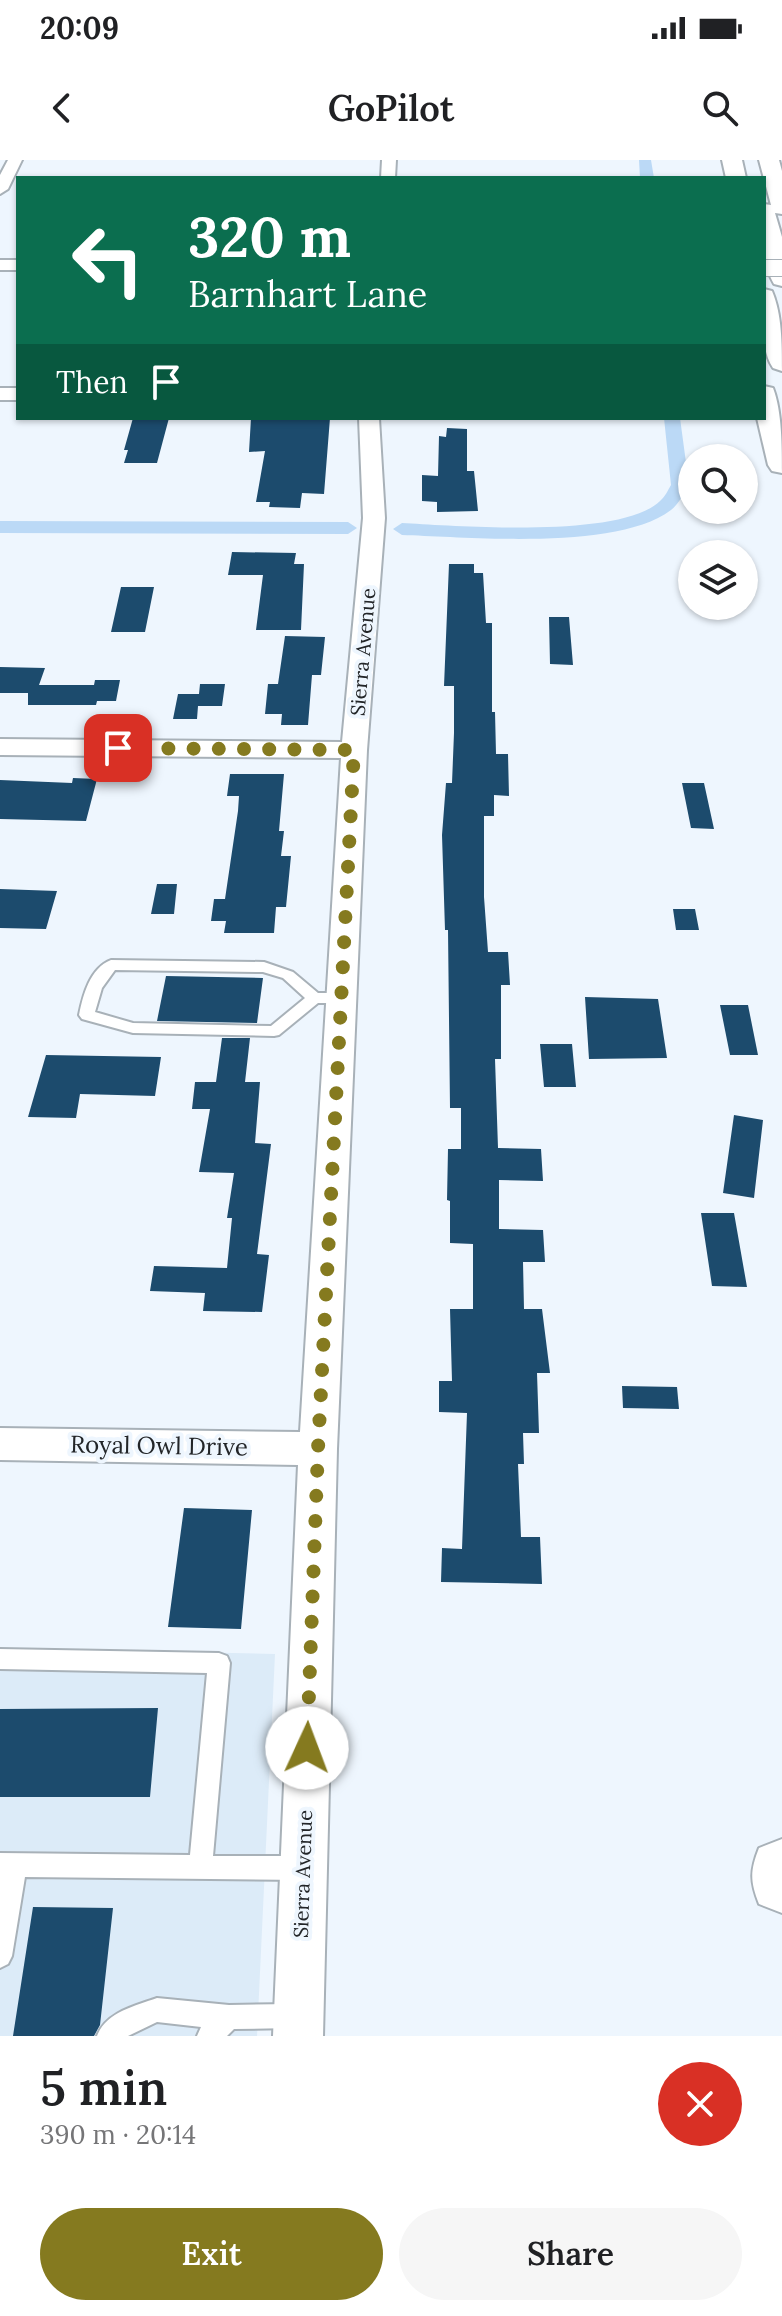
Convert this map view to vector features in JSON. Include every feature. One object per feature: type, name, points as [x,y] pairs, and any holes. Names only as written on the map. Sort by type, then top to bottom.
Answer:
[{"type":"highway","points":[[769,160],[782,208]]},
{"type":"highway","points":[[766,218],[782,279]]},
{"type":"highway","points":[[766,303],[782,363]]},
{"type":"highway","points":[[766,402],[782,465]]},
{"type":"highway","points":[[782,1871],[782,1881]]},
{"type":"street","points":[[0,189],[15,160]]},
{"type":"street","name":"Sierra Avenue","points":[[299,2026],[318,1449],[328,998],[373,530],[369,420]]},
{"type":"street","points":[[0,747],[354,750]]},
{"type":"street","name":"Royal Owl Drive","points":[[0,1444],[318,1449]]},
{"type":"lane","points":[[111,965],[264,967],[288,975],[328,998],[274,1031],[133,1028],[87,1015],[92,989],[100,975],[111,965]]},
{"type":"lane","points":[[0,1659],[219,1663],[200,1867]]},
{"type":"lane","points":[[0,1956],[8,1865],[303,1868]]},
{"type":"lane","points":[[109,2036],[124,2023],[157,2010],[227,2026],[299,2026]]},
{"type":"lane","points":[[209,2036],[227,2026]]},
{"type":"shaded area","points":[[0,1648],[275,1654],[257,2036],[0,2036]]},
{"type":"building","points":[[132,420],[168,420],[157,463],[124,463],[128,450],[124,450]]},
{"type":"building","points":[[251,420],[330,420],[324,494],[302,493],[300,508],[269,507],[270,502],[256,502],[265,451],[249,452]]},
{"type":"building","points":[[447,428],[467,429],[467,471],[474,471],[478,511],[437,512],[437,502],[422,501],[422,475],[438,476],[439,436],[446,437]]},
{"type":"building","points":[[232,552],[296,553],[294,564],[304,564],[301,630],[256,630],[263,575],[228,575]]},
{"type":"building","points":[[449,564],[474,564],[474,573],[483,573],[486,623],[492,623],[492,712],[495,712],[496,754],[508,754],[509,796],[494,795],[494,816],[484,816],[484,897],[488,952],[508,952],[510,985],[501,985],[501,1059],[495,1059],[498,1148],[541,1149],[543,1181],[499,1180],[499,1229],[543,1230],[545,1262],[523,1262],[524,1309],[542,1309],[550,1373],[537,1373],[539,1433],[523,1433],[524,1464],[518,1464],[521,1537],[540,1537],[542,1584],[441,1582],[442,1548],[462,1549],[467,1413],[439,1412],[439,1381],[452,1381],[450,1309],[473,1309],[473,1244],[450,1243],[450,1201],[447,1200],[448,1149],[461,1149],[461,1108],[450,1108],[448,930],[445,930],[442,835],[446,783],[452,783],[454,733],[454,686],[444,686]]},
{"type":"building","points":[[121,587],[154,587],[145,632],[111,632]]},
{"type":"building","points":[[549,617],[569,617],[573,665],[550,664]]},
{"type":"building","points":[[285,636],[325,637],[321,675],[312,675],[308,725],[281,725],[282,714],[265,714],[268,684],[278,684]]},
{"type":"building","points":[[0,667],[45,668],[39,685],[94,685],[95,680],[120,680],[116,701],[97,701],[96,705],[28,705],[28,693],[0,693]]},
{"type":"building","points":[[200,684],[225,684],[222,706],[198,706],[197,719],[173,719],[178,694],[199,694]]},
{"type":"building","points":[[230,774],[284,774],[279,831],[284,831],[281,856],[291,856],[286,907],[276,907],[274,933],[224,933],[226,921],[211,921],[214,899],[225,899],[238,811],[239,796],[227,796]]},
{"type":"building","points":[[73,778],[97,779],[86,821],[0,819],[0,780],[72,783]]},
{"type":"building","points":[[682,783],[704,783],[714,829],[691,828]]},
{"type":"building","points":[[157,884],[177,884],[174,914],[151,914]]},
{"type":"building","points":[[0,889],[57,891],[46,929],[0,928]]},
{"type":"building","points":[[673,909],[695,909],[699,930],[676,930]]},
{"type":"building","points":[[166,976],[263,978],[257,1023],[157,1021]]},
{"type":"building","points":[[585,997],[658,999],[667,1058],[589,1059]]},
{"type":"building","points":[[720,1005],[748,1005],[758,1055],[730,1055]]},
{"type":"building","points":[[222,1038],[250,1038],[245,1082],[260,1082],[255,1143],[271,1144],[257,1254],[269,1255],[262,1312],[203,1311],[205,1293],[150,1291],[154,1266],[227,1268],[232,1218],[227,1218],[234,1173],[199,1172],[210,1109],[192,1109],[195,1082],[216,1082]]},
{"type":"building","points":[[540,1044],[572,1044],[576,1087],[544,1087]]},
{"type":"building","points":[[46,1055],[161,1057],[155,1096],[80,1094],[76,1118],[28,1117]]},
{"type":"building","points":[[734,1115],[763,1120],[754,1198],[723,1193]]},
{"type":"building","points":[[701,1213],[734,1213],[747,1287],[712,1286]]},
{"type":"building","points":[[622,1386],[677,1387],[679,1409],[623,1408]]},
{"type":"building","points":[[184,1508],[252,1510],[241,1629],[168,1627]]},
{"type":"building","points":[[158,1708],[150,1797],[0,1797],[0,1709]]},
{"type":"building","points":[[33,1907],[113,1908],[100,2025],[94,2036],[13,2036]]},
{"type":"waterway","points":[[645,160],[647,176]]},
{"type":"waterway","points":[[402,529],[555,532],[599,528],[638,519],[666,506],[680,485],[672,420]]},
{"type":"waterway","points":[[0,527],[348,528]]},
{"type":"route","points":[[118,748],[354,750],[318,1449],[307,1748]]}]
